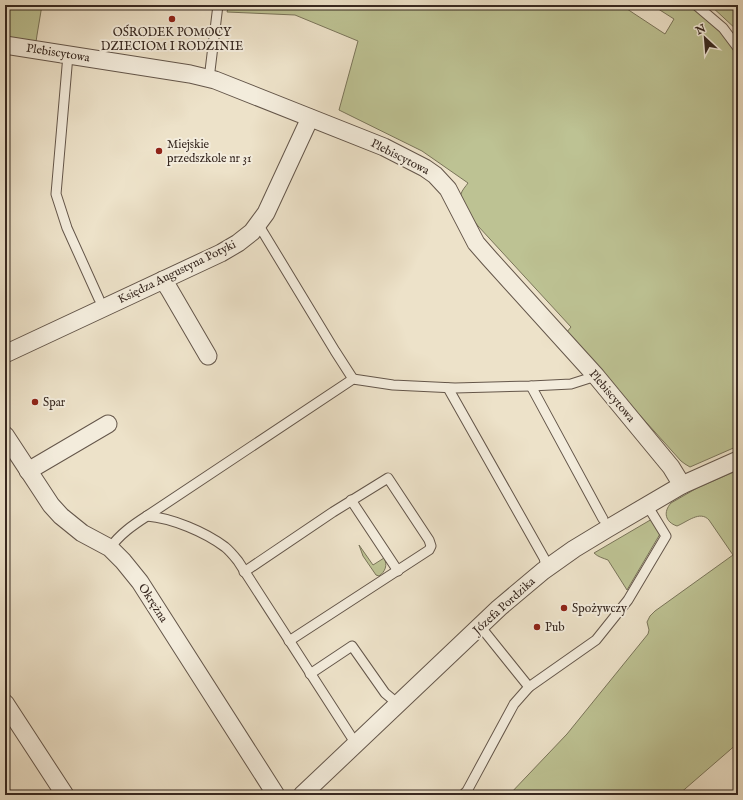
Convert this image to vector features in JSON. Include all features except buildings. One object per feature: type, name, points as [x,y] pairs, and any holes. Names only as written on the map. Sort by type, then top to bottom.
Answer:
[{"type":"street","name":"Plebiscytowa","points":[[5,45],[190,74],[215,80],[384,147],[425,168],[435,175],[448,189],[476,243],[596,376],[671,467],[682,485]]},
{"type":"street","name":"Księdza Augustyna Potyki","points":[[5,354],[222,253],[238,243],[252,232],[266,213],[310,118]]},
{"type":"street","points":[[163,280],[208,356]]},
{"type":"street","points":[[28,471],[108,424]]},
{"type":"street","name":"Okrężna","points":[[5,435],[51,505],[61,516],[82,533],[110,548],[140,582],[276,795]]},
{"type":"street","name":"Józefa Pordzika","points":[[302,795],[499,608],[547,569],[574,549],[606,529],[682,485],[738,460]]},
{"type":"street","points":[[5,703],[65,795]]},
{"type":"lane","points":[[209,79],[218,5]]},
{"type":"lane","points":[[696,5],[723,28],[738,48]]},
{"type":"lane","points":[[68,55],[56,194],[67,228],[99,298]]},
{"type":"lane","points":[[258,224],[352,379]]},
{"type":"lane","points":[[110,548],[124,532],[352,379],[393,385],[448,388],[571,384],[596,376]]},
{"type":"lane","points":[[531,386],[603,519]]},
{"type":"lane","points":[[448,388],[544,558],[547,569]]},
{"type":"lane","points":[[244,572],[351,500],[388,478],[425,534],[431,546],[429,550],[289,641]]},
{"type":"lane","points":[[351,500],[398,570]]},
{"type":"lane","points":[[463,795],[467,791],[514,704],[529,687],[596,640],[628,600],[666,536],[647,505]]},
{"type":"lane","points":[[147,516],[175,522],[192,529],[212,538],[232,553],[356,744]]},
{"type":"lane","points":[[480,626],[529,687]]},
{"type":"lane","points":[[310,674],[352,646],[385,693],[398,704]]},
{"type":"green space","points":[[5,5],[42,5],[36,42],[5,37]]},
{"type":"green space","points":[[229,5],[621,5],[665,34],[674,19],[652,5],[689,5],[720,30],[738,55],[738,446],[690,467],[681,461],[566,333],[571,327],[478,226],[466,210],[461,197],[462,191],[468,183],[422,151],[339,110],[358,41],[295,15],[227,12]]},
{"type":"green space","points":[[710,5],[738,5],[738,31]]},
{"type":"green space","points":[[738,470],[738,743],[678,795],[509,795],[567,734],[648,634],[649,630],[647,622],[650,616],[733,555],[709,520],[705,517],[698,516],[677,526],[670,522],[666,516],[666,513],[668,506],[671,503],[697,488]]},
{"type":"green space","points":[[652,519],[660,534],[627,590],[608,560],[594,553]]},
{"type":"green space","points":[[359,545],[373,565],[384,558],[386,563],[385,568],[379,576],[376,575],[363,556]]},
{"type":"place","name":"OŚRODEK POMOCY DZIECIOM I RODZINIE","points":[[172,19]]},
{"type":"place","name":"Miejskie przedszkole nr 31","points":[[159,151]]},
{"type":"place","name":"Spar","points":[[35,402]]},
{"type":"place","name":"Spożywczy","points":[[564,608]]},
{"type":"place","name":"Pub","points":[[537,627]]}]
